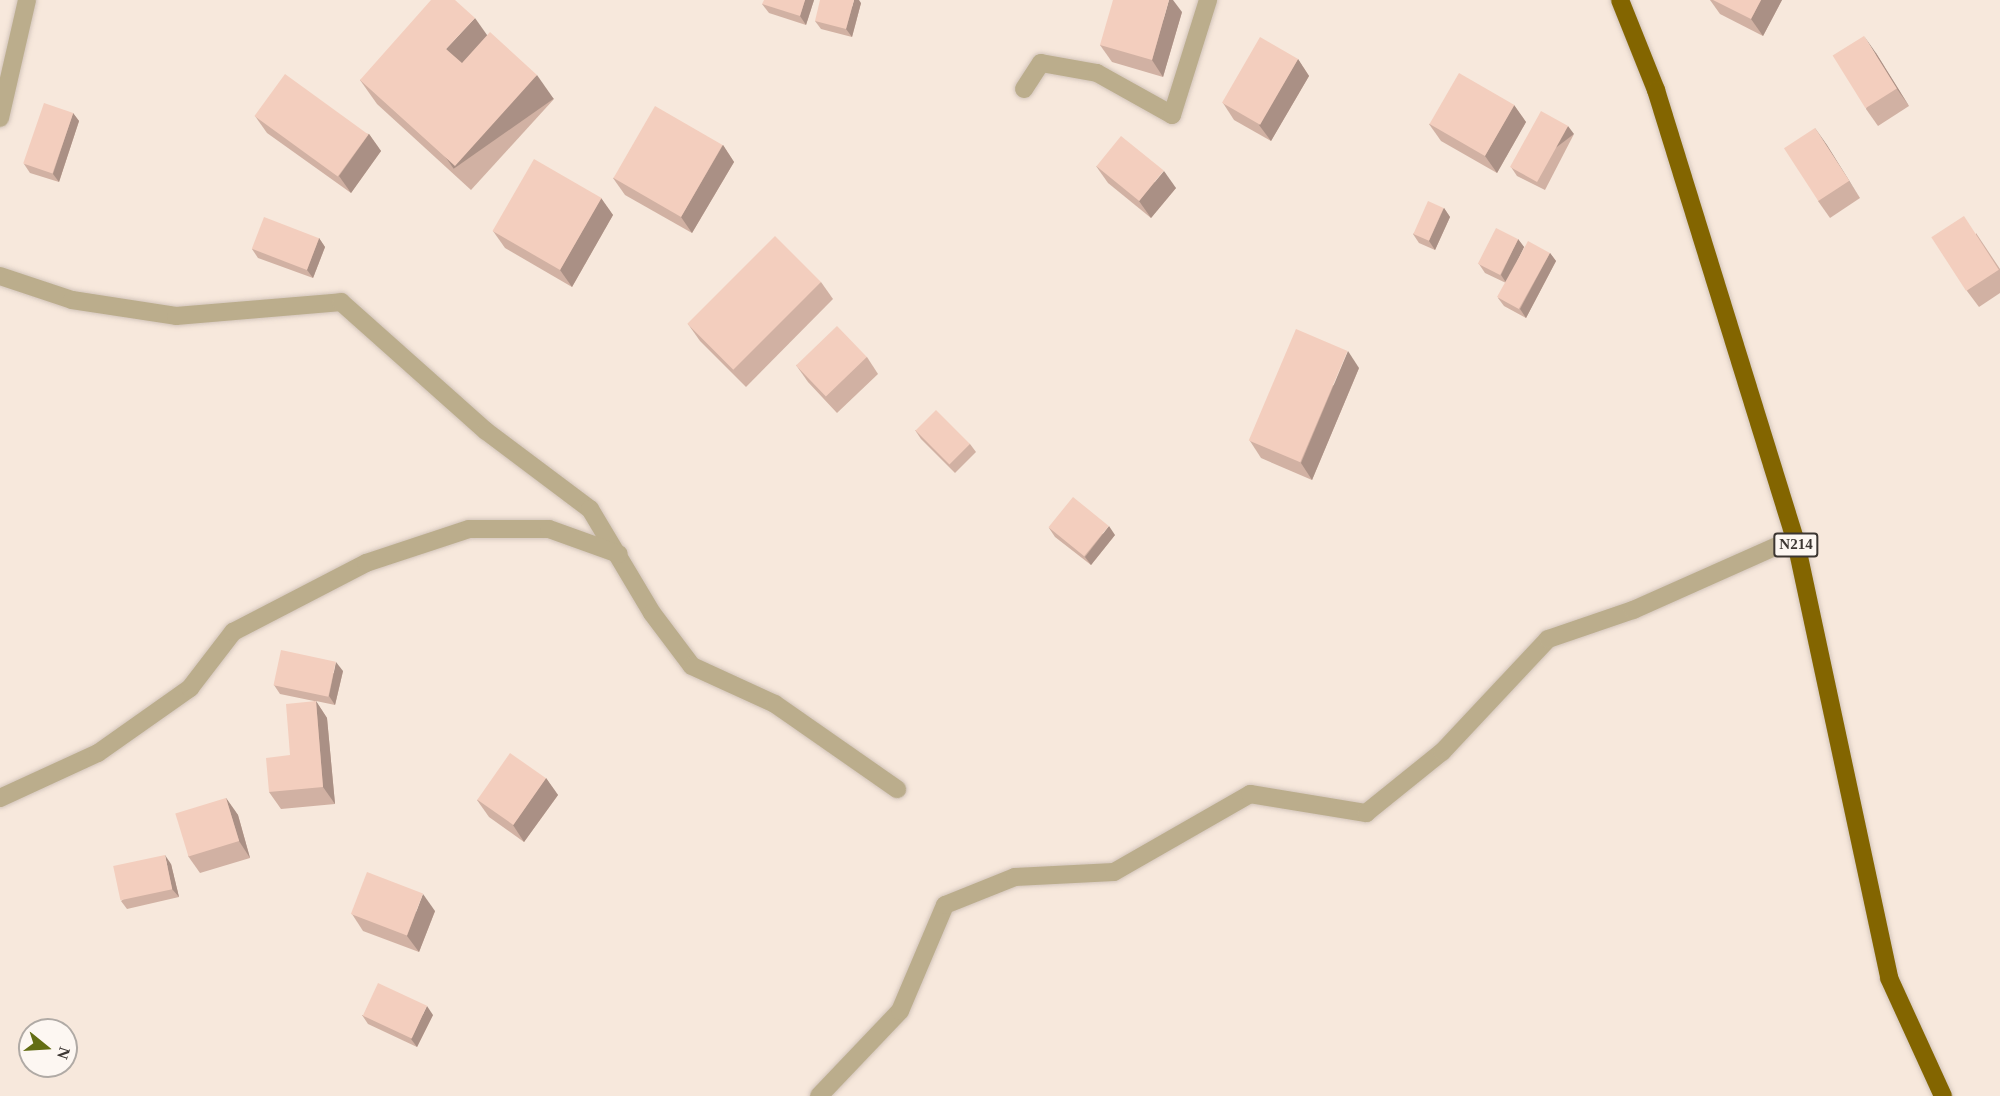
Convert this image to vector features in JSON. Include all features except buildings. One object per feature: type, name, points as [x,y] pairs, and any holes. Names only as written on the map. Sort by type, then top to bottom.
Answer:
[{"type":"highway","name":"N214","points":[[1620,0],[1656,90],[1795,538],[1889,978],[1943,1096]]},
{"type":"street","points":[[0,118],[27,0]]},
{"type":"street","points":[[1024,88],[1041,63],[1097,73],[1173,115],[1208,0]]},
{"type":"street","points":[[0,276],[72,300],[176,316],[341,302],[486,431],[590,509],[619,554],[652,613],[692,666],[775,704],[897,789]]},
{"type":"street","points":[[0,798],[98,753],[190,688],[233,632],[366,562],[470,529],[549,529],[619,554]]},
{"type":"street","points":[[819,1096],[900,1011],[945,905],[1015,877],[1114,872],[1250,794],[1365,813],[1442,752],[1548,639],[1633,610],[1795,538]]}]
